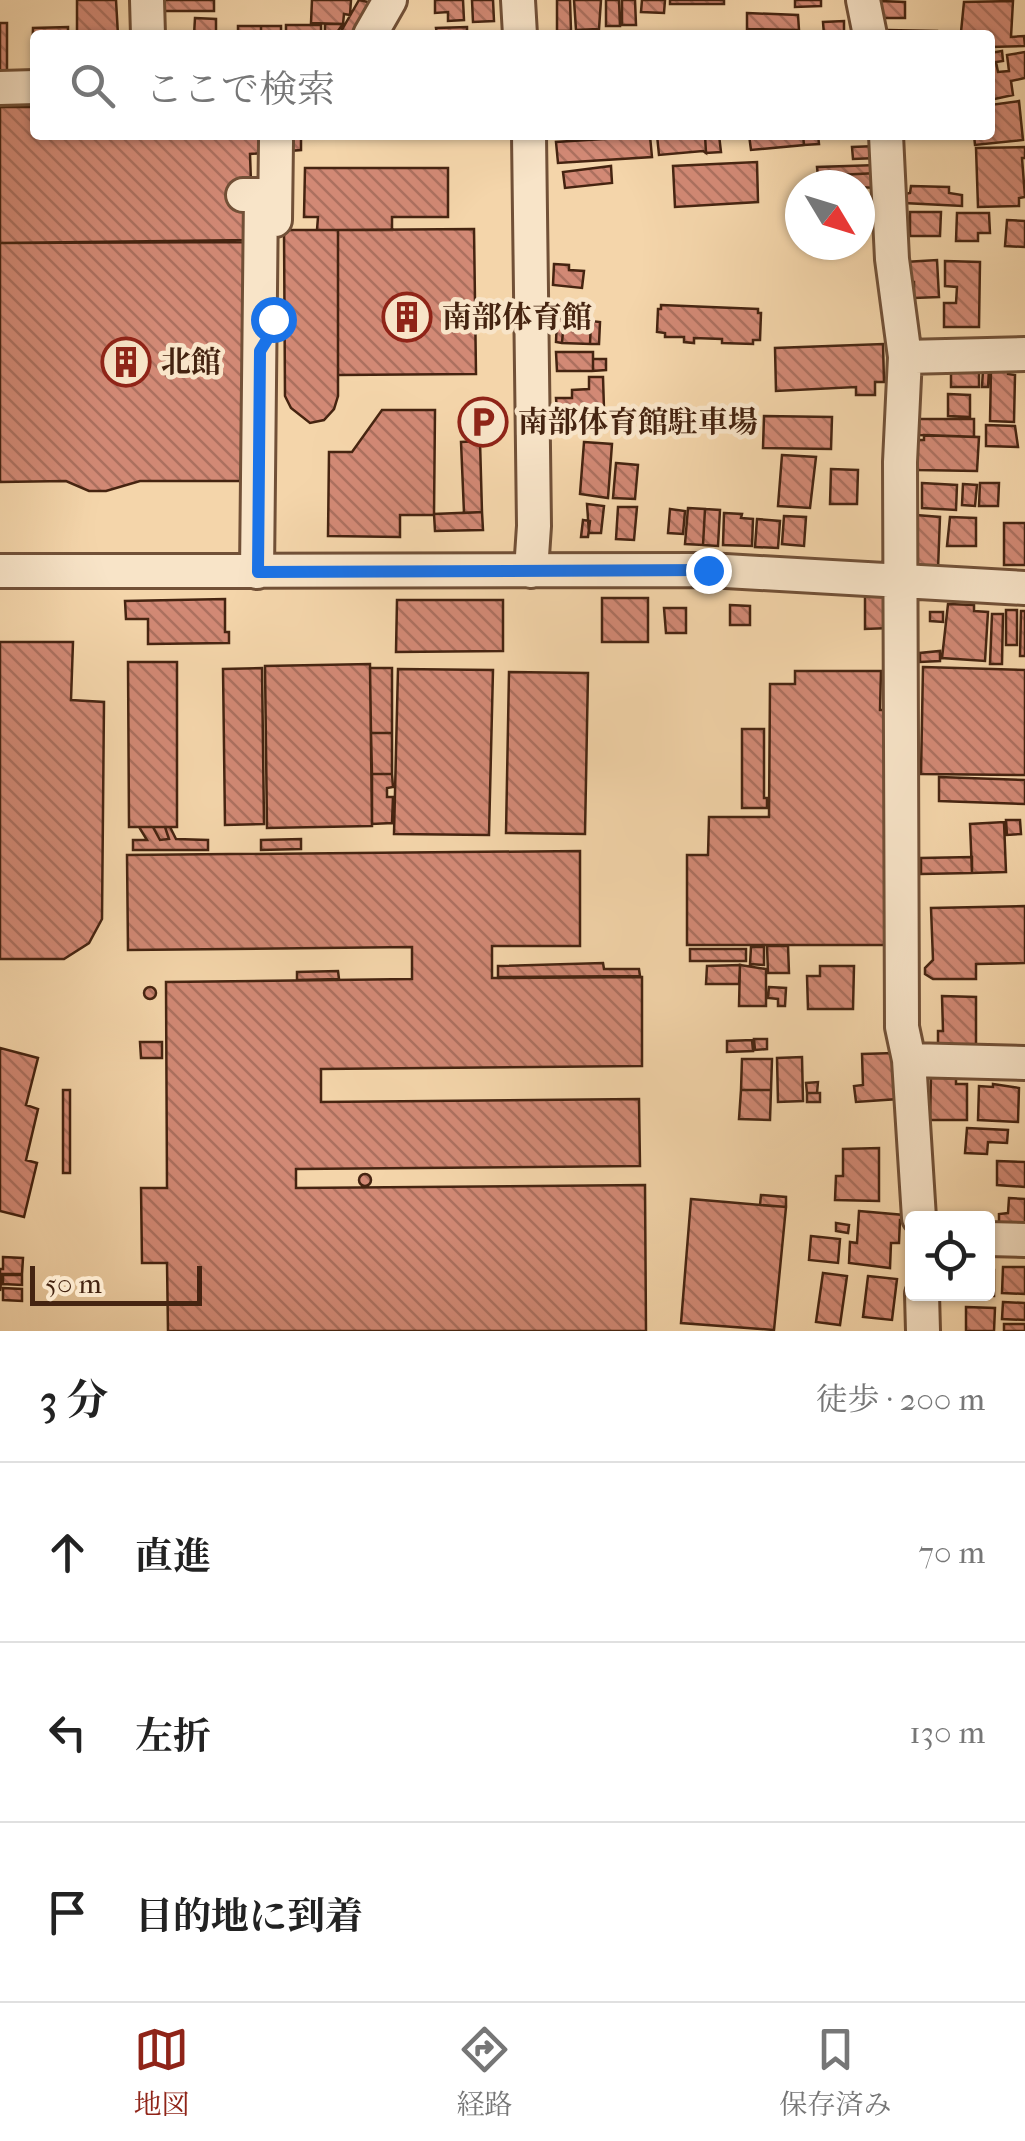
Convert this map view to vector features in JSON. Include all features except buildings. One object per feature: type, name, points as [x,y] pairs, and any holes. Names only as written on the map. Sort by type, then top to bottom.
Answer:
[{"type":"street","points":[[148,0],[148,30]]},
{"type":"street","points":[[373,30],[390,0]]},
{"type":"street","points":[[518,0],[520,30]]},
{"type":"street","points":[[863,0],[869,30]]},
{"type":"street","points":[[0,88],[30,87]]},
{"type":"street","points":[[529,140],[534,526],[531,570]]},
{"type":"street","points":[[886,140],[892,259],[905,357],[900,462],[902,1027],[910,1060],[920,1211]]},
{"type":"street","points":[[260,351],[271,333],[273,319],[276,141]]},
{"type":"street","points":[[248,195],[261,195],[258,572]]},
{"type":"street","points":[[905,357],[1025,354]]},
{"type":"street","points":[[0,571],[708,570],[1025,588]]},
{"type":"street","points":[[910,1060],[1025,1064]]},
{"type":"street","points":[[995,1239],[1025,1240]]},
{"type":"street","points":[[922,1301],[923,1331]]},
{"type":"place","name":"南部体育館","points":[[407,317]]},
{"type":"place","name":"北館","points":[[126,362]]},
{"type":"place","name":"南部体育館駐車場","points":[[483,422]]},
{"type":"route","points":[[273,319],[271,333],[260,351],[258,572],[708,570]]}]
